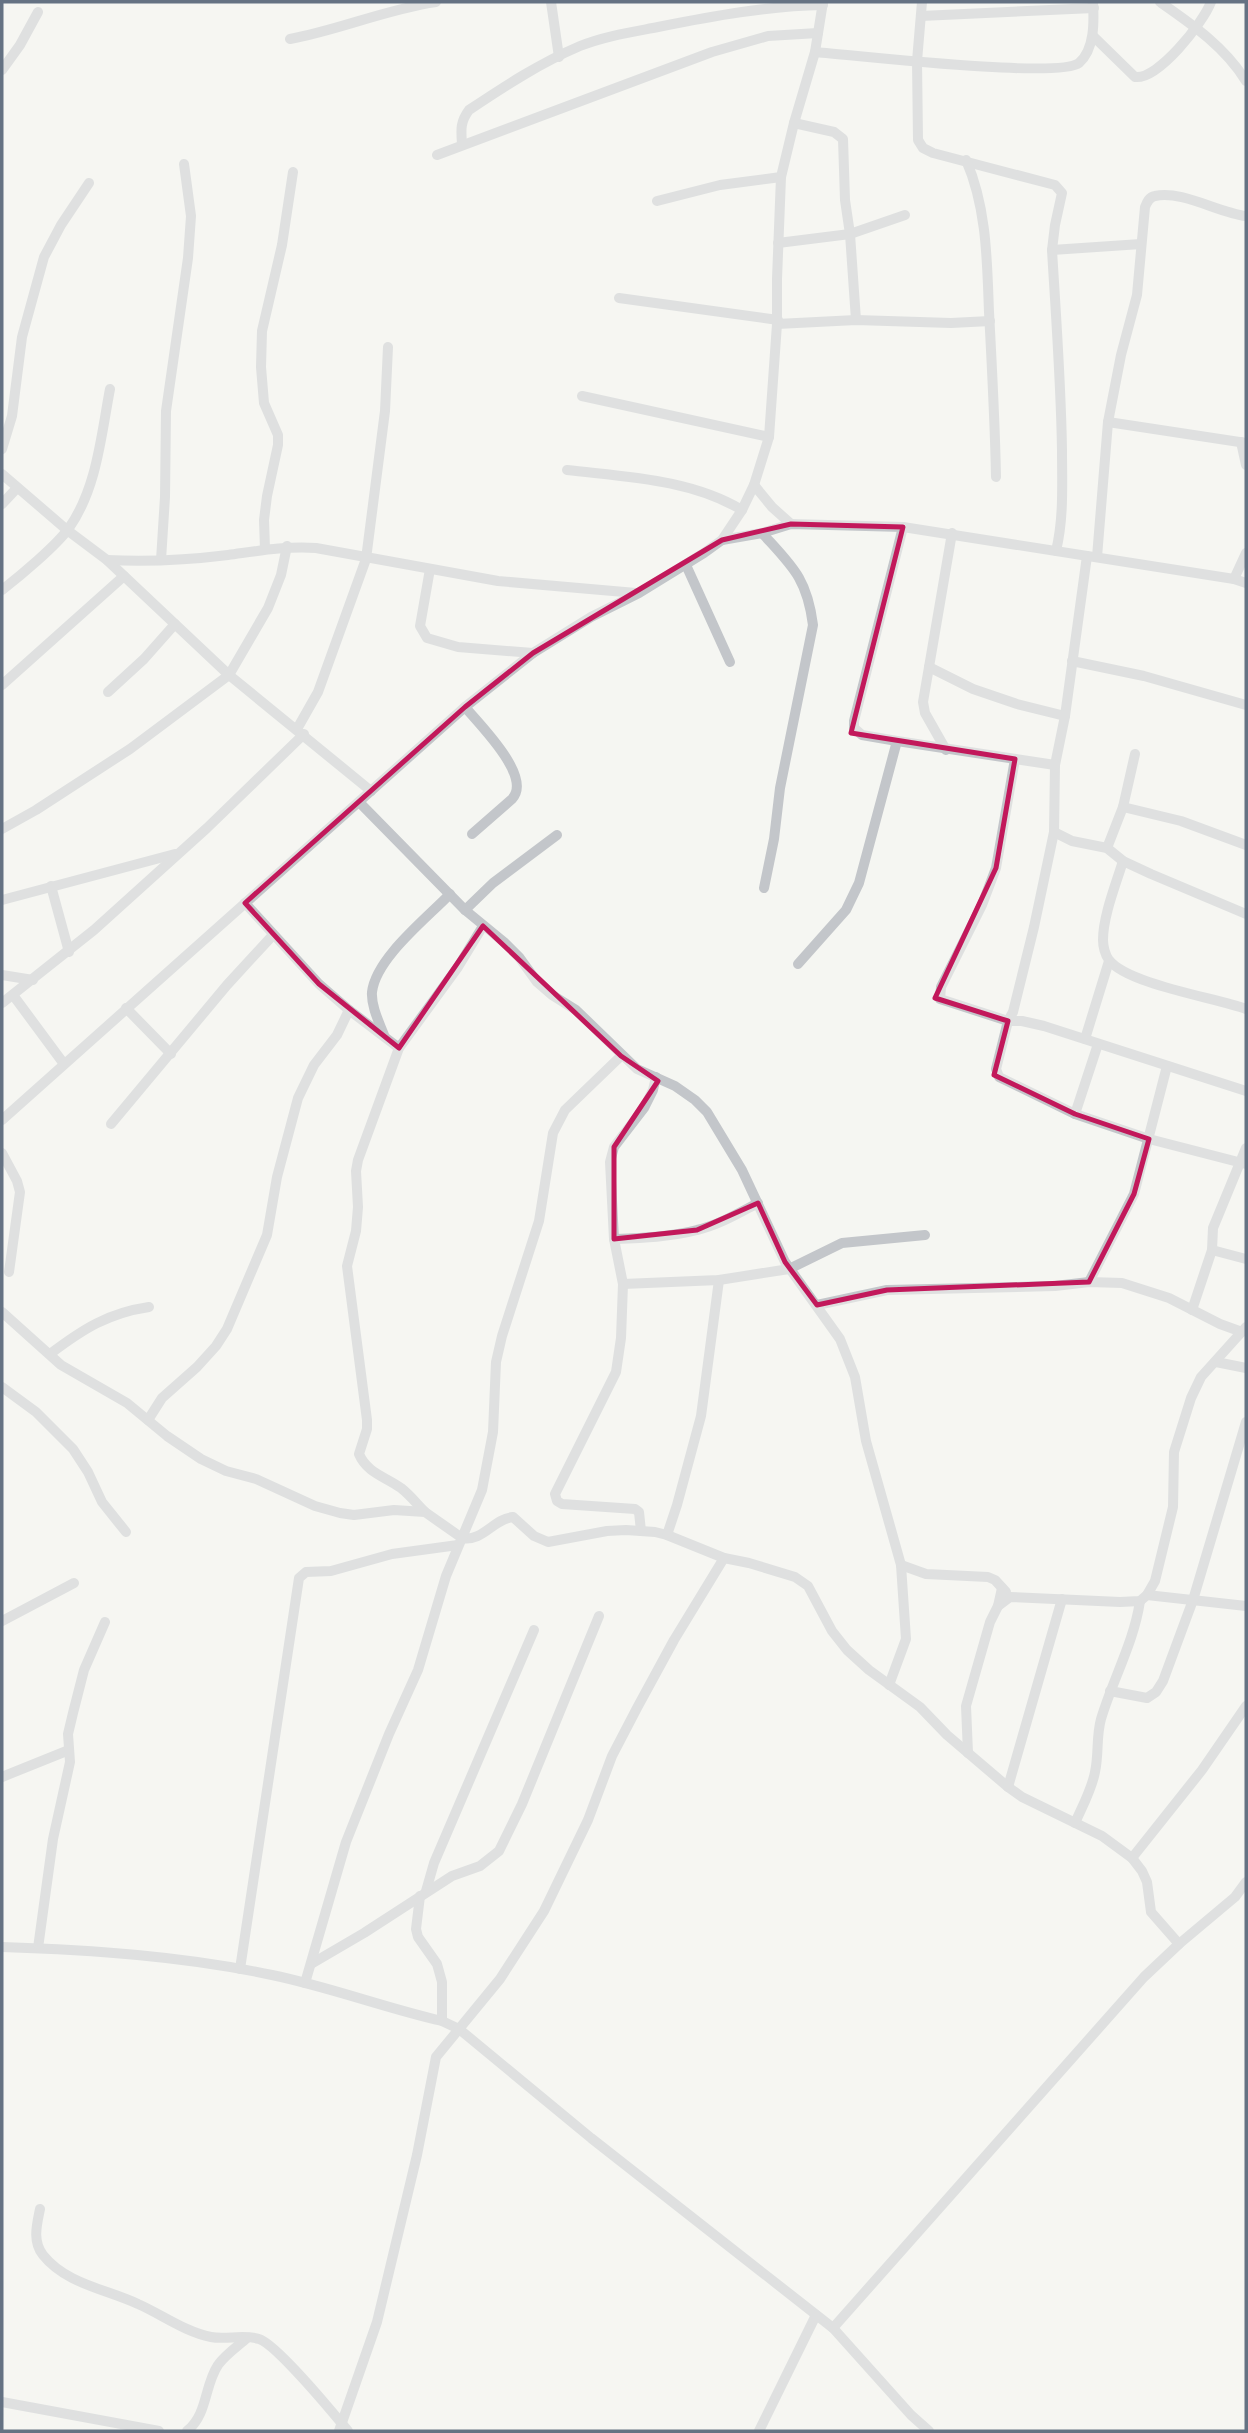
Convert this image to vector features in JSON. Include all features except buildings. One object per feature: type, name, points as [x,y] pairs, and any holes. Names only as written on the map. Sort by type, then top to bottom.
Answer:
[{"type":"street","points":[[290,39],[316,34],[418,3],[436,2]]},
{"type":"street","points":[[551,2],[559,57]]},
{"type":"street","points":[[922,2],[917,61],[918,140],[923,148],[933,153],[1055,185],[1062,193],[1052,250],[1061,414],[1062,502],[1060,536],[1056,551]]},
{"type":"street","points":[[1160,2],[1221,48],[1246,81]]},
{"type":"street","points":[[1093,36],[1135,77],[1141,78],[1153,72],[1197,28],[1211,2]]},
{"type":"street","points":[[2,1120],[465,707],[533,653],[591,617],[686,565],[722,540],[743,510],[769,437],[778,322],[778,243],[782,177],[794,123],[815,52],[823,3],[782,5],[721,14],[602,38],[524,73],[469,110],[462,119],[462,144]]},
{"type":"street","points":[[815,52],[1050,69],[1073,66],[1085,55],[1093,36],[1093,5],[921,16]]},
{"type":"street","points":[[2,70],[20,45],[38,12]]},
{"type":"street","points":[[437,155],[712,52],[768,36],[818,33]]},
{"type":"street","points":[[794,123],[834,132],[844,139],[845,200],[856,320]]},
{"type":"street","points":[[966,160],[974,180],[984,225],[994,365],[996,477]]},
{"type":"street","points":[[161,560],[166,411],[188,258],[191,216],[184,164]]},
{"type":"street","points":[[265,549],[264,520],[278,435],[268,416],[263,395],[262,331],[282,245],[293,172]]},
{"type":"street","points":[[657,201],[720,185],[782,177]]},
{"type":"street","points":[[2,449],[12,416],[22,337],[44,257],[61,225],[89,183]]},
{"type":"street","points":[[1243,1163],[1149,1139],[1075,1114],[999,1077],[996,1069],[1034,927],[1054,832],[1055,765],[1092,557],[1108,422],[1121,355],[1137,295],[1145,207],[1154,196],[1169,196],[1246,216]]},
{"type":"street","points":[[778,243],[850,234],[905,215]]},
{"type":"street","points":[[1052,250],[1140,244]]},
{"type":"street","points":[[619,298],[778,322],[990,321]]},
{"type":"street","points":[[2,1003],[69,953],[177,854],[301,731],[366,559],[385,411],[388,347]]},
{"type":"street","points":[[2,590],[67,530],[82,505],[99,457],[110,389]]},
{"type":"street","points":[[582,396],[769,437]]},
{"type":"street","points":[[1108,422],[1244,443],[1246,465]]},
{"type":"street","points":[[567,470],[657,481],[711,493],[743,510]]},
{"type":"street","points":[[2,474],[67,530],[107,560],[229,675],[301,731],[370,791]]},
{"type":"street","points":[[754,485],[791,524]]},
{"type":"street","points":[[2,504],[17,488]]},
{"type":"street","points":[[722,540],[762,533],[791,524],[903,527],[1246,583]]},
{"type":"street","points":[[903,527],[854,722],[855,728],[862,735],[1055,765]]},
{"type":"street","points":[[762,533],[803,581],[810,600],[813,625],[780,788],[774,839],[764,888]]},
{"type":"street","points":[[946,750],[925,713],[923,702],[952,533]]},
{"type":"street","points":[[107,560],[161,560],[228,555],[286,546],[316,548],[498,582],[639,593]]},
{"type":"street","points":[[2,829],[130,749],[229,675],[268,608],[281,575],[286,546]]},
{"type":"street","points":[[1234,579],[1246,553]]},
{"type":"street","points":[[686,565],[730,662]]},
{"type":"street","points":[[430,569],[420,626],[427,638],[458,647],[533,653]]},
{"type":"street","points":[[2,685],[124,576]]},
{"type":"street","points":[[108,692],[144,659],[175,624]]},
{"type":"street","points":[[1073,661],[1144,676],[1246,705]]},
{"type":"street","points":[[929,667],[973,689],[1065,716]]},
{"type":"street","points":[[465,707],[509,763],[519,784],[517,794],[472,834]]},
{"type":"street","points":[[798,964],[846,909],[859,883],[897,741]]},
{"type":"street","points":[[1107,848],[1123,807],[1135,754]]},
{"type":"street","points":[[1015,759],[996,868],[982,905],[939,995],[943,1000],[1008,1021],[1022,1021],[1084,1039],[1246,1091]]},
{"type":"street","points":[[359,802],[465,910],[519,957],[537,982],[576,1010],[637,1069],[676,1086],[706,1112],[758,1203],[789,1269],[817,1304],[841,1339],[848,1355],[855,1377],[866,1441],[901,1566],[906,1639],[889,1685]]},
{"type":"street","points":[[1123,807],[1181,821],[1246,845]]},
{"type":"street","points":[[1054,832],[1072,841],[1107,848],[1123,861],[1246,914]]},
{"type":"street","points":[[465,910],[493,883],[556,835]]},
{"type":"street","points":[[2,900],[177,854]]},
{"type":"street","points":[[1084,1039],[1109,961],[1103,939],[1111,899],[1123,861]]},
{"type":"street","points":[[51,886],[69,953]]},
{"type":"street","points":[[384,1034],[372,992],[382,966],[450,894]]},
{"type":"street","points":[[245,903],[319,984],[399,1048]]},
{"type":"street","points":[[460,1542],[403,1490],[362,1462],[359,1454],[367,1420],[347,1266],[356,1231],[358,1160],[399,1048],[458,967],[483,926]]},
{"type":"street","points":[[111,1124],[227,985],[273,935]]},
{"type":"street","points":[[1109,961],[1122,971],[1152,983],[1246,1009]]},
{"type":"street","points":[[2,975],[33,979]]},
{"type":"street","points":[[13,995],[64,1064]]},
{"type":"street","points":[[126,1008],[171,1054]]},
{"type":"street","points":[[148,1420],[162,1398],[197,1367],[227,1329],[267,1235],[277,1177],[298,1098],[304,1083],[337,1035],[349,1010]]},
{"type":"street","points":[[1075,1114],[1098,1044]]},
{"type":"street","points":[[305,1983],[346,1842],[418,1670],[441,1592],[482,1490],[493,1433],[496,1362],[539,1221],[553,1133],[565,1110],[621,1056]]},
{"type":"street","points":[[1089,1282],[1135,1194],[1167,1066]]},
{"type":"street","points":[[641,1531],[639,1512],[635,1509],[562,1504],[557,1501],[555,1494],[616,1372],[621,1338],[623,1283],[614,1240],[610,1162],[614,1147],[644,1108],[656,1077]]},
{"type":"street","points":[[1192,1310],[1212,1250],[1213,1228],[1243,1163],[1246,1148]]},
{"type":"street","points":[[2,1153],[20,1192],[9,1272]]},
{"type":"street","points":[[614,1240],[697,1230],[758,1203]]},
{"type":"street","points":[[623,1283],[719,1280],[789,1269],[842,1242],[925,1235]]},
{"type":"street","points":[[1212,1250],[1246,1259]]},
{"type":"street","points":[[667,1535],[701,1416],[719,1280]]},
{"type":"street","points":[[817,1304],[887,1290],[1122,1283],[1147,1289],[1192,1310],[1244,1329],[1201,1377],[1180,1431],[1174,1452],[1173,1507],[1155,1581],[1143,1598],[1134,1630],[1110,1691],[1096,1743],[1093,1780],[1075,1823]]},
{"type":"street","points":[[50,1354],[90,1325],[111,1315],[149,1307]]},
{"type":"street","points":[[2,1312],[61,1365],[127,1403],[167,1436],[201,1459],[226,1471],[267,1484],[315,1506],[354,1515],[394,1510],[425,1512]]},
{"type":"street","points":[[1216,1362],[1246,1368]]},
{"type":"street","points":[[2,1387],[36,1412],[73,1449],[88,1472],[102,1502],[126,1532]]},
{"type":"street","points":[[1110,1691],[1147,1698],[1156,1692],[1163,1681],[1194,1600],[1246,1422]]},
{"type":"street","points":[[240,1969],[299,1578],[311,1571],[331,1571],[392,1554],[477,1538],[496,1522],[513,1517],[534,1536],[548,1542],[607,1531],[641,1531],[667,1535],[724,1558],[787,1574],[808,1586],[839,1641],[857,1659],[920,1707],[1008,1787],[1022,1797],[1102,1836],[1132,1858],[1147,1882],[1151,1912],[1179,1944]]},
{"type":"street","points":[[343,2429],[377,2322],[417,2155],[436,2057],[500,1979],[544,1911],[587,1820],[612,1756],[674,1640],[724,1558]]},
{"type":"street","points":[[901,1566],[939,1576],[988,1577],[995,1580],[1006,1592],[1062,1600],[1143,1598],[1246,1606]]},
{"type":"street","points":[[2,1621],[74,1583]]},
{"type":"street","points":[[968,1753],[966,1706],[990,1622],[1006,1592]]},
{"type":"street","points":[[1008,1787],[1062,1600]]},
{"type":"street","points":[[311,1964],[452,1876],[480,1866],[499,1851],[522,1804],[599,1616]]},
{"type":"street","points":[[38,1948],[53,1839],[70,1762],[68,1734],[84,1670],[105,1622]]},
{"type":"street","points":[[442,2021],[442,1982],[438,1965],[418,1937],[416,1929],[423,1894],[534,1630]]},
{"type":"street","points":[[1132,1858],[1202,1770],[1246,1706]]},
{"type":"street","points":[[2,1777],[69,1750]]},
{"type":"street","points":[[833,2328],[1064,2064],[1144,1977],[1235,1897],[1246,1882]]},
{"type":"street","points":[[2,1947],[149,1956],[240,1969],[305,1983],[442,2021],[459,2029],[591,2138],[833,2328],[929,2431]]},
{"type":"street","points":[[40,2209],[35,2236],[42,2254],[59,2269],[87,2285],[134,2302],[197,2333],[213,2338],[261,2339],[277,2352],[343,2429]]},
{"type":"street","points":[[759,2431],[816,2315]]},
{"type":"street","points":[[187,2431],[198,2421],[218,2365],[247,2338]]},
{"type":"street","points":[[2,2402],[159,2431]]},
{"type":"highlighted area","points":[[791,524],[903,527],[851,733],[1015,759],[996,868],[935,998],[1008,1021],[994,1075],[1075,1114],[1149,1139],[1134,1194],[1089,1282],[887,1290],[817,1305],[785,1262],[758,1203],[697,1230],[614,1239],[614,1147],[658,1081],[621,1056],[483,926],[399,1048],[319,984],[245,903],[465,707],[533,653],[722,540]]}]
